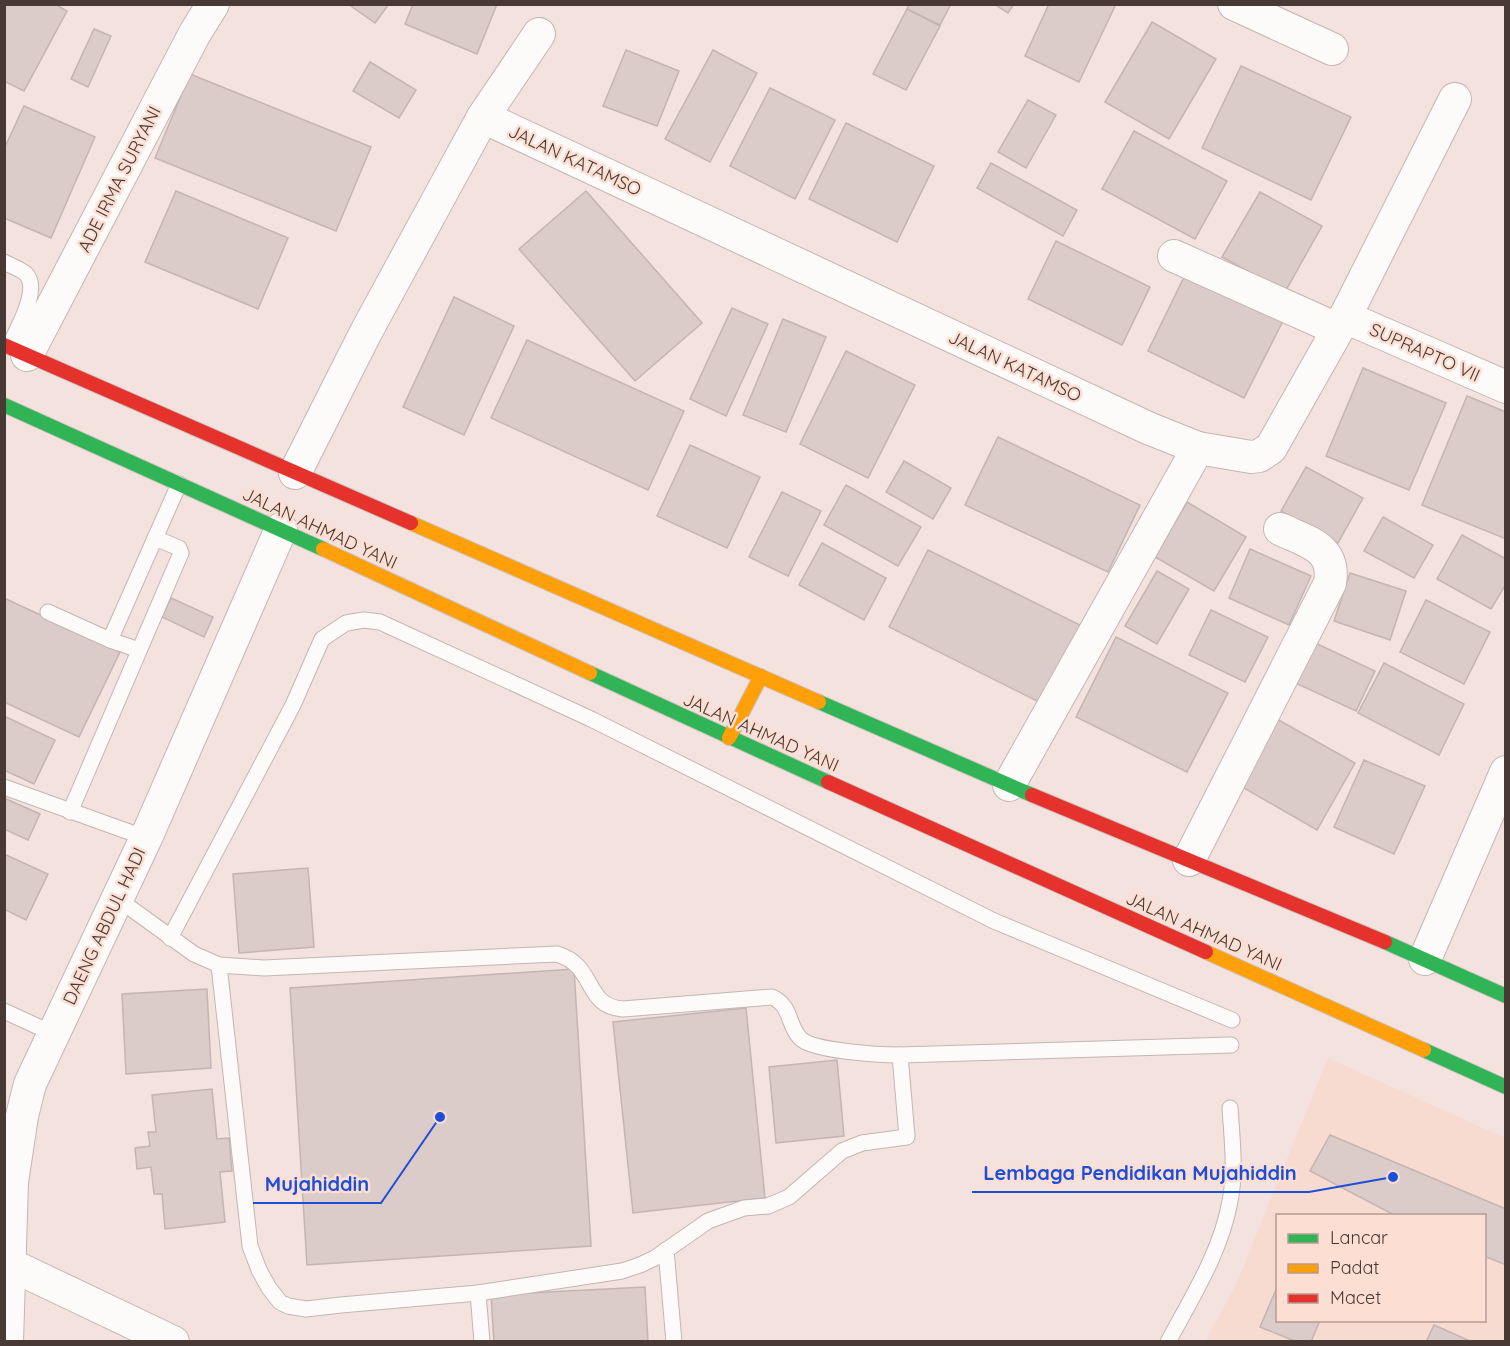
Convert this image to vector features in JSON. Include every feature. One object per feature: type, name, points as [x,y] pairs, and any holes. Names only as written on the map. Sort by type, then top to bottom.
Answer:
[{"type":"main road","points":[[14,349],[1009,785],[1425,959],[1506,996]]},
{"type":"main road","name":"JALAN AHMAD YANI","points":[[4,405],[281,530],[729,738],[1506,1087]]},
{"type":"main road","points":[[729,738],[761,676]]},
{"type":"street","name":"ADE IRMA SURYANI","points":[[14,349],[213,4]]},
{"type":"street","points":[[1234,4],[1332,49]]},
{"type":"street","points":[[295,473],[366,332],[483,117],[538,34]]},
{"type":"street","name":"JALAN KATAMSO","points":[[483,117],[1148,428],[1198,448],[1251,457],[1266,453],[1275,442],[1341,323],[1455,99]]},
{"type":"street","name":"SUPRAPTO VII","points":[[1174,256],[1506,387]]},
{"type":"street","points":[[1009,785],[1198,448]]},
{"type":"street","points":[[1189,860],[1329,583],[1332,571],[1324,552],[1280,529]]},
{"type":"street","name":"DAENG ABDUL HADI","points":[[7,1341],[7,1263],[11,1192],[22,1116],[30,1084],[146,838],[281,530]]},
{"type":"street","points":[[1425,959],[1506,772]]},
{"type":"street","points":[[7,1263],[173,1341]]},
{"type":"lane","points":[[4,262],[25,273],[32,289],[14,349]]},
{"type":"lane","points":[[110,640],[179,484]]},
{"type":"lane","points":[[70,812],[181,553],[179,548],[155,538]]},
{"type":"lane","points":[[48,612],[110,640],[139,650]]},
{"type":"lane","points":[[170,938],[293,705],[322,639],[346,624],[364,620],[380,621],[591,719],[994,921],[1232,1020]]},
{"type":"lane","points":[[4,787],[146,838]]},
{"type":"lane","points":[[118,899],[194,954],[219,965],[264,968],[557,954],[568,958],[581,969],[596,997],[603,1005],[635,1009],[772,997],[782,1003],[798,1036],[807,1044],[876,1054],[1231,1045]]},
{"type":"lane","points":[[219,965],[250,1246],[259,1270],[280,1302],[306,1309],[478,1293],[622,1271],[640,1265],[708,1221],[744,1208],[768,1206],[789,1197],[842,1151],[862,1143],[907,1137],[900,1054]]},
{"type":"lane","points":[[4,1011],[54,1034]]},
{"type":"lane","points":[[1168,1341],[1204,1274],[1220,1238],[1231,1201],[1230,1108]]},
{"type":"lane","points":[[666,1250],[674,1341]]},
{"type":"lane","points":[[478,1293],[482,1341]]},
{"type":"shaded area","points":[[1328,1058],[1505,1138],[1505,1341],[1205,1342],[1236,1285]]},
{"type":"building","points":[[4,4],[55,4],[67,11],[24,91],[4,81]]},
{"type":"building","points":[[348,4],[389,4],[375,23]]},
{"type":"building","points":[[413,4],[497,4],[477,54],[405,24]]},
{"type":"building","points":[[909,4],[951,4],[940,25],[907,9]]},
{"type":"building","points":[[994,4],[1014,4],[1008,13]]},
{"type":"building","points":[[1049,4],[1116,4],[1079,82],[1025,56]]},
{"type":"building","points":[[907,9],[940,26],[906,90],[873,74]]},
{"type":"building","points":[[1152,22],[1216,59],[1169,139],[1105,102]]},
{"type":"building","points":[[94,29],[111,36],[88,87],[71,79]]},
{"type":"building","points":[[626,50],[679,71],[657,126],[603,106]]},
{"type":"building","points":[[713,50],[757,73],[710,162],[665,139]]},
{"type":"building","points":[[370,62],[416,90],[399,118],[353,91]]},
{"type":"building","points":[[1241,66],[1351,117],[1311,200],[1202,148]]},
{"type":"building","points":[[190,74],[371,147],[336,231],[155,158]]},
{"type":"building","points":[[770,88],[835,120],[795,199],[730,166]]},
{"type":"building","points":[[1028,100],[1056,115],[1026,168],[998,152]]},
{"type":"building","points":[[24,106],[95,137],[51,238],[4,218],[4,149]]},
{"type":"building","points":[[846,123],[934,166],[897,242],[809,199]]},
{"type":"building","points":[[1134,131],[1227,181],[1195,239],[1102,189]]},
{"type":"building","points":[[991,163],[1077,210],[1063,236],[977,188]]},
{"type":"building","points":[[176,191],[288,238],[258,309],[145,262]]},
{"type":"building","points":[[586,191],[702,323],[635,381],[519,249]]},
{"type":"building","points":[[1260,192],[1322,226],[1285,292],[1222,257]]},
{"type":"building","points":[[1056,241],[1150,287],[1122,345],[1028,299]]},
{"type":"building","points":[[1186,273],[1283,321],[1244,398],[1148,351]]},
{"type":"building","points":[[454,297],[514,326],[464,435],[403,407]]},
{"type":"building","points":[[732,308],[768,324],[726,416],[690,399]]},
{"type":"building","points":[[783,319],[826,337],[786,432],[743,415]]},
{"type":"building","points":[[527,340],[684,411],[648,490],[491,418]]},
{"type":"building","points":[[846,351],[915,385],[868,478],[800,444]]},
{"type":"building","points":[[1363,368],[1446,403],[1409,490],[1326,456]]},
{"type":"building","points":[[1467,396],[1506,412],[1506,539],[1422,505]]},
{"type":"building","points":[[998,437],[1140,505],[1108,572],[965,505]]},
{"type":"building","points":[[690,445],[760,477],[727,548],[657,516]]},
{"type":"building","points":[[904,461],[951,488],[933,519],[886,492]]},
{"type":"building","points":[[1306,467],[1363,498],[1338,543],[1281,511]]},
{"type":"building","points":[[846,485],[921,527],[898,566],[824,525]]},
{"type":"building","points":[[782,492],[821,511],[788,576],[749,557]]},
{"type":"building","points":[[1187,502],[1246,537],[1214,591],[1155,557]]},
{"type":"building","points":[[1383,517],[1433,545],[1414,578],[1364,551]]},
{"type":"building","points":[[1462,535],[1506,559],[1506,584],[1491,609],[1437,579]]},
{"type":"building","points":[[822,543],[886,578],[864,620],[799,585]]},
{"type":"building","points":[[1250,549],[1311,576],[1289,625],[1229,598]]},
{"type":"building","points":[[928,550],[1080,625],[1041,703],[889,627]]},
{"type":"building","points":[[1157,571],[1189,589],[1157,644],[1125,626]]},
{"type":"building","points":[[1350,573],[1406,591],[1390,640],[1334,621]]},
{"type":"building","points":[[4,598],[120,652],[79,737],[4,702]]},
{"type":"building","points":[[171,598],[213,617],[204,637],[162,617]]},
{"type":"building","points":[[1426,600],[1490,632],[1464,684],[1400,652]]},
{"type":"building","points":[[1211,610],[1268,637],[1245,682],[1189,655]]},
{"type":"building","points":[[1116,637],[1228,693],[1187,772],[1076,717]]},
{"type":"building","points":[[1311,641],[1375,671],[1356,711],[1291,681]]},
{"type":"building","points":[[1384,663],[1464,704],[1439,755],[1358,713]]},
{"type":"building","points":[[4,716],[55,740],[34,784],[4,770]]},
{"type":"building","points":[[1275,718],[1355,763],[1317,830],[1237,784]]},
{"type":"building","points":[[1364,760],[1425,786],[1394,854],[1334,827]]},
{"type":"building","points":[[4,798],[40,814],[28,840],[4,829]]},
{"type":"building","points":[[4,854],[48,874],[26,920],[4,909]]},
{"type":"building","points":[[308,868],[314,947],[239,953],[233,874]]},
{"type":"building","points":[[574,969],[591,1246],[307,1265],[290,988]]},
{"type":"building","points":[[207,989],[211,1068],[126,1074],[122,994]]},
{"type":"building","points":[[746,1008],[765,1198],[633,1213],[613,1022]]},
{"type":"building","points":[[837,1060],[844,1136],[776,1143],[769,1067]]},
{"type":"building","points":[[212,1089],[217,1139],[229,1138],[232,1171],[220,1172],[225,1222],[165,1229],[162,1194],[154,1194],[151,1167],[137,1169],[135,1148],[150,1146],[148,1132],[156,1132],[152,1095]]},
{"type":"building","points":[[1330,1135],[1506,1209],[1506,1265],[1486,1257],[1486,1214],[1392,1214],[1310,1171]]},
{"type":"building","points":[[645,1287],[648,1342],[494,1342],[491,1295]]},
{"type":"building","points":[[1276,1290],[1276,1322],[1319,1322],[1311,1342],[1297,1342],[1260,1327]]},
{"type":"building","points":[[1434,1325],[1472,1342],[1426,1342]]},
{"type":"traffic: fast","points":[[4,405],[323,549]]},
{"type":"traffic: fast","points":[[590,673],[828,782]]},
{"type":"traffic: fast","points":[[819,702],[1032,795]]},
{"type":"traffic: fast","points":[[1385,942],[1506,996]]},
{"type":"traffic: fast","points":[[1424,1050],[1506,1087]]},
{"type":"traffic: slow","points":[[411,523],[819,702]]},
{"type":"traffic: slow","points":[[323,549],[590,673]]},
{"type":"traffic: slow","points":[[729,738],[761,676]]},
{"type":"traffic: slow","points":[[1206,952],[1424,1050]]},
{"type":"traffic: jam","points":[[4,345],[411,523]]},
{"type":"traffic: jam","points":[[828,782],[1206,952]]},
{"type":"traffic: jam","points":[[1032,795],[1385,942]]},
{"type":"place","name":"Mujahiddin","points":[[440,1117]]},
{"type":"place","name":"Lembaga Pendidikan Mujahiddin","points":[[1393,1177]]}]
